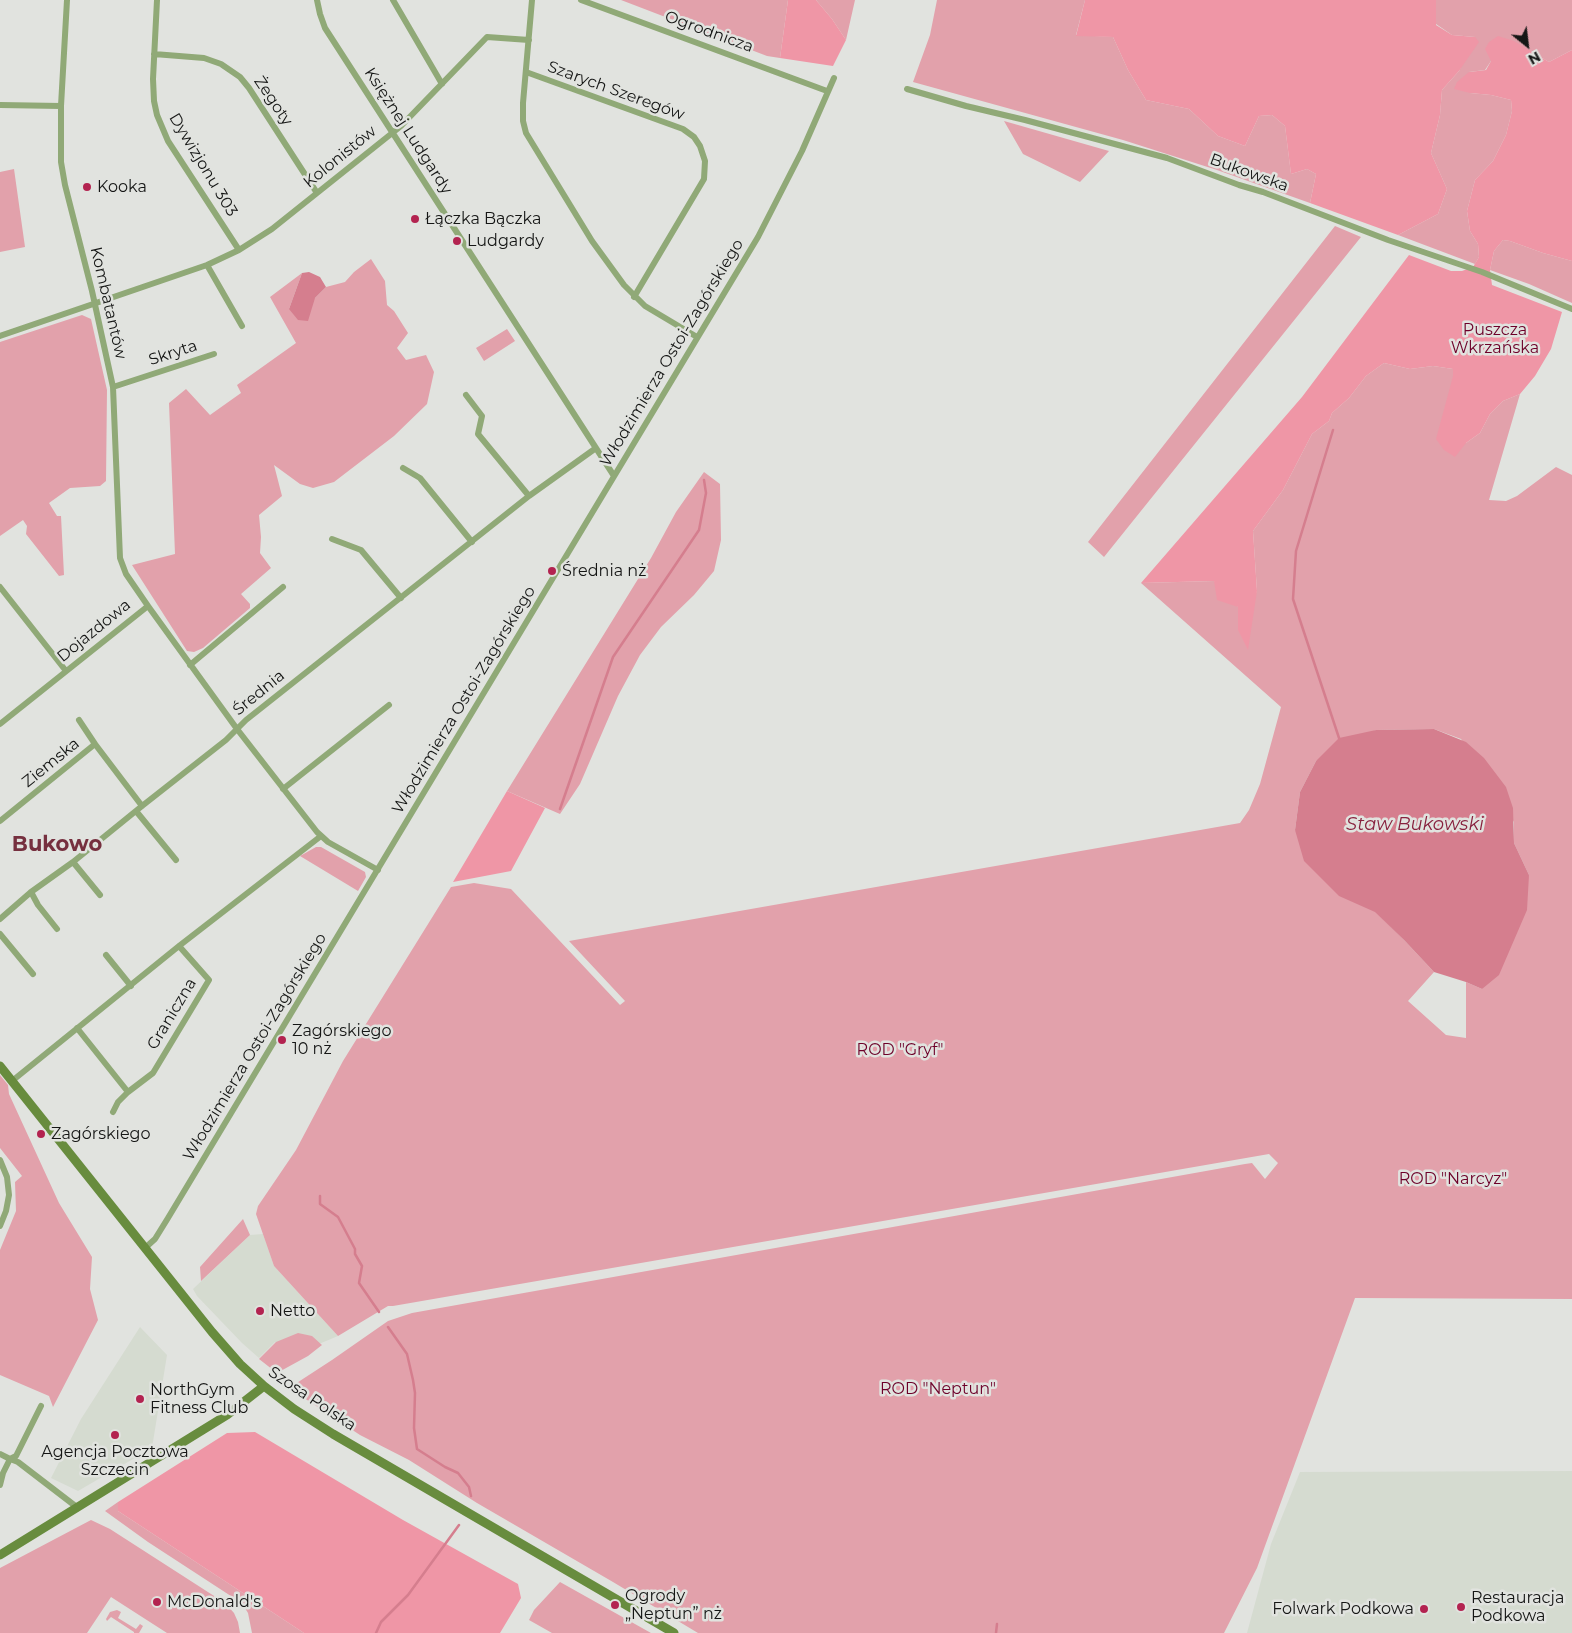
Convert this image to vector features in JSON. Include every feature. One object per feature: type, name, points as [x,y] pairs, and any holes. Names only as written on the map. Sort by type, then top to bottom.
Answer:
[{"type":"street","name":"Kombatantów","points":[[67,0],[60,106],[60,155],[64,180],[112,387],[120,558],[126,574],[148,606]]},
{"type":"street","name":"Dywizjonu 303","points":[[157,0],[154,101],[160,124],[168,141],[239,250]]},
{"type":"street","name":"Księżnej Ludgardy","points":[[317,0],[325,28],[614,476]]},
{"type":"street","points":[[393,0],[442,84]]},
{"type":"street","points":[[532,0],[523,121],[526,133],[592,241],[634,297],[656,313],[697,337]]},
{"type":"street","name":"Ogrodnicza","points":[[581,0],[827,91]]},
{"type":"street","name":"Kolonistów","points":[[0,336],[207,265],[239,250],[272,229],[393,133],[487,37],[529,40]]},
{"type":"street","name":"Żegoty","points":[[154,54],[204,58],[221,64],[234,72],[249,88],[317,193]]},
{"type":"street","name":"Szarych Szeregów","points":[[526,72],[683,129],[694,136],[700,146],[705,162],[704,179],[634,297]]},
{"type":"street","name":"Włodzimierza Ostoi-Zagórskiego","points":[[145,1248],[160,1230],[378,870],[774,209],[834,78]]},
{"type":"street","name":"Bukowska","points":[[907,89],[1175,161],[1263,192],[1388,240],[1482,272],[1572,310]]},
{"type":"street","points":[[0,105],[60,106]]},
{"type":"street","points":[[207,265],[242,326]]},
{"type":"street","name":"Skryta","points":[[112,387],[214,354]]},
{"type":"street","points":[[466,395],[482,416],[478,434],[529,496]]},
{"type":"street","name":"Średnia","points":[[0,919],[226,740],[246,720],[529,496],[596,448]]},
{"type":"street","points":[[403,468],[420,478],[472,542]]},
{"type":"street","points":[[332,539],[361,550],[401,598]]},
{"type":"street","points":[[0,587],[66,671]]},
{"type":"street","points":[[190,665],[282,588]]},
{"type":"street","name":"Dojazdowa","points":[[0,724],[148,606],[237,729],[321,836],[328,842],[378,870]]},
{"type":"street","points":[[283,789],[389,705]]},
{"type":"street","name":"Ziemska","points":[[79,720],[142,806]]},
{"type":"street","name":"Ziemska","points":[[0,821],[95,744]]},
{"type":"street","points":[[136,811],[176,860]]},
{"type":"street","points":[[12,1081],[321,836]]},
{"type":"street","points":[[73,862],[100,896]]},
{"type":"street","points":[[32,892],[38,905],[56,929]]},
{"type":"street","points":[[0,934],[33,974]]},
{"type":"street","name":"Graniczna","points":[[113,1112],[118,1102],[128,1092],[153,1073],[209,980],[180,946]]},
{"type":"street","points":[[106,955],[131,986]]},
{"type":"street","points":[[77,1028],[128,1092]]},
{"type":"street","name":"Szosa Polska","points":[[0,1066],[222,1344],[264,1386],[294,1409],[333,1434],[674,1633]]},
{"type":"street","points":[[0,1160],[7,1177],[9,1195],[6,1212],[0,1226]]},
{"type":"street","points":[[0,1555],[233,1411],[264,1386]]},
{"type":"street","points":[[0,1485],[2,1473],[10,1459],[16,1456],[42,1406]]},
{"type":"street","points":[[0,1454],[18,1462],[78,1508]]},
{"type":"shaded area","points":[[263,1234],[274,1266],[338,1336],[290,1356],[275,1342],[259,1358],[197,1296],[193,1289],[250,1235]]},
{"type":"shaded area","points":[[140,1327],[167,1355],[152,1448],[78,1491],[51,1478],[81,1419]]},
{"type":"shaded area","name":"Folwark Podkowa","points":[[1572,1471],[1572,1633],[1247,1633],[1271,1544],[1300,1472]]},
{"type":"green space","points":[[621,0],[788,0],[780,58],[767,56]]},
{"type":"green space","points":[[788,0],[816,0],[832,19],[846,40],[833,66],[780,58]]},
{"type":"green space","points":[[816,0],[855,0],[846,40],[832,19]]},
{"type":"green space","points":[[937,0],[1085,0],[1076,35],[1113,37],[1128,70],[1146,100],[1189,109],[1218,136],[1245,146],[1259,116],[1272,115],[1285,126],[1291,174],[1307,169],[1316,174],[1310,203],[1217,170],[1123,140],[913,82],[930,35]]},
{"type":"green space","points":[[1085,0],[1436,0],[1436,25],[1452,35],[1475,37],[1479,42],[1459,71],[1442,90],[1440,115],[1431,153],[1447,189],[1438,214],[1398,235],[1310,203],[1316,174],[1307,169],[1291,174],[1285,126],[1272,115],[1259,116],[1245,146],[1218,136],[1189,109],[1146,100],[1128,70],[1113,37],[1076,36]]},
{"type":"green space","points":[[1436,0],[1572,0],[1572,50],[1549,62],[1533,53],[1491,61],[1485,70],[1469,72],[1470,93],[1491,95],[1511,100],[1512,111],[1506,135],[1493,161],[1475,180],[1467,211],[1470,231],[1478,244],[1479,257],[1475,264],[1398,235],[1438,214],[1447,189],[1431,153],[1440,115],[1442,90],[1459,71],[1475,37],[1452,35],[1436,24]]},
{"type":"green space","name":"Puszcza Wkrzańska","points":[[1498,36],[1514,41],[1549,62],[1572,50],[1572,261],[1503,240],[1494,251],[1490,270],[1492,285],[1562,312],[1551,349],[1535,376],[1520,394],[1503,401],[1490,414],[1480,433],[1466,443],[1455,457],[1444,450],[1436,439],[1453,376],[1453,369],[1433,366],[1410,369],[1384,363],[1366,376],[1349,398],[1332,413],[1329,421],[1312,434],[1283,490],[1253,531],[1257,591],[1248,650],[1238,630],[1238,607],[1217,600],[1214,581],[1141,583],[1302,397],[1409,255],[1451,271],[1462,271],[1473,267],[1479,257],[1478,244],[1470,231],[1467,211],[1475,180],[1493,161],[1506,135],[1512,111],[1511,100],[1454,89],[1457,82],[1469,72],[1486,70],[1491,61],[1485,49],[1489,42]]},
{"type":"green space","points":[[1004,121],[1109,151],[1080,182],[1023,154]]},
{"type":"green space","points":[[14,169],[25,247],[0,252],[0,172]]},
{"type":"green space","points":[[1335,226],[1361,237],[1104,557],[1088,542]]},
{"type":"green space","points":[[1503,240],[1572,261],[1572,303],[1529,284],[1490,270],[1494,251]]},
{"type":"green space","points":[[371,259],[385,281],[387,305],[394,311],[408,333],[397,348],[406,360],[426,355],[434,372],[427,404],[394,436],[334,482],[313,488],[300,484],[274,465],[282,496],[259,515],[260,553],[271,568],[241,594],[250,604],[250,608],[203,648],[194,652],[187,651],[132,565],[175,554],[169,403],[186,389],[210,415],[241,393],[237,385],[296,343],[270,297],[302,273],[289,309],[315,298],[326,287],[345,282],[354,272]]},
{"type":"green space","points":[[82,315],[91,319],[107,390],[106,481],[100,486],[70,488],[49,503],[57,516],[61,516],[64,575],[59,576],[26,534],[27,526],[23,520],[0,536],[0,342]]},
{"type":"green space","points":[[507,329],[515,341],[484,361],[476,348]]},
{"type":"green space","points":[[1384,363],[1410,369],[1433,366],[1453,369],[1466,443],[1480,433],[1490,414],[1503,401],[1520,394],[1489,500],[1506,501],[1517,496],[1556,467],[1572,475],[1572,1299],[1355,1298],[1257,1568],[1224,1633],[698,1633],[477,1503],[409,1460],[360,1435],[289,1388],[388,1321],[412,1313],[1245,1164],[1252,1163],[1265,1179],[1278,1163],[1269,1154],[388,1306],[338,1336],[274,1266],[256,1214],[258,1206],[296,1150],[343,1061],[451,887],[474,883],[511,889],[620,1005],[625,1001],[569,941],[1240,823],[1249,810],[1260,784],[1281,707],[1141,583],[1214,581],[1238,607],[1238,630],[1257,591],[1253,531],[1283,490],[1312,434],[1329,421],[1332,413],[1349,398],[1366,376]],"holes":[[[1434,729],[1461,739],[1514,822],[1514,843],[1529,875],[1482,989],[1466,982],[1466,1038],[1446,1035],[1408,1001],[1434,972],[1295,830],[1300,792],[1316,761],[1376,730]]]},
{"type":"green space","points":[[704,472],[720,484],[721,540],[714,571],[694,595],[661,627],[640,655],[618,696],[580,784],[560,814],[507,791],[651,558],[676,512]]},
{"type":"green space","points":[[507,791],[545,808],[511,871],[453,882]]},
{"type":"green space","points":[[316,847],[321,847],[365,872],[366,877],[358,891],[300,856]]},
{"type":"green space","points":[[0,1075],[8,1085],[9,1094],[59,1203],[92,1257],[90,1289],[98,1320],[53,1407],[49,1396],[0,1375],[0,1250],[16,1211],[15,1182],[22,1176],[0,1148]]},
{"type":"green space","points":[[243,1219],[250,1235],[201,1281],[200,1267]]},
{"type":"green space","points":[[298,1333],[312,1336],[322,1345],[308,1356],[277,1373],[259,1359],[276,1342]]},
{"type":"green space","points":[[255,1432],[403,1520],[518,1584],[521,1598],[500,1633],[304,1633],[118,1511],[118,1502],[227,1433]]},
{"type":"green space","points":[[118,1502],[118,1511],[304,1633],[252,1633],[248,1613],[237,1600],[148,1542],[105,1511]]},
{"type":"green space","points":[[91,1520],[110,1529],[225,1603],[234,1613],[240,1633],[167,1633],[111,1597],[87,1633],[0,1633],[0,1568]]},
{"type":"green space","points":[[560,1582],[651,1633],[552,1633],[529,1620],[534,1610]]},
{"type":"green space","points":[[117,1610],[121,1612],[118,1618],[136,1629],[140,1624],[143,1626],[139,1633],[134,1633],[111,1617],[107,1621],[106,1619],[110,1612]]},
{"type":"water","points":[[309,272],[320,277],[326,287],[315,298],[308,321],[298,320],[289,309],[302,273]]},
{"type":"water","name":"Staw Bukowski","points":[[1434,729],[1466,742],[1484,758],[1506,787],[1513,808],[1514,843],[1529,875],[1527,910],[1499,975],[1482,989],[1434,972],[1375,912],[1339,896],[1304,861],[1295,830],[1300,792],[1316,761],[1339,738],[1376,730]]},
{"type":"waterway","points":[[1333,430],[1296,551],[1293,599],[1339,738]]},
{"type":"waterway","points":[[560,809],[613,657],[699,530],[706,493],[704,480]]},
{"type":"waterway","points":[[320,1196],[320,1204],[338,1217],[355,1249],[355,1254],[362,1266],[359,1283],[379,1312]]},
{"type":"waterway","points":[[388,1327],[407,1354],[415,1393],[414,1428],[417,1449],[458,1473],[469,1487],[471,1496]]},
{"type":"waterway","points":[[376,1633],[381,1622],[408,1595],[459,1525]]},
{"type":"waterway","points":[[996,1633],[997,1624]]},
{"type":"place","name":"Kooka","points":[[87,187]]},
{"type":"place","name":"Łączka Bączka","points":[[415,219]]},
{"type":"place","name":"Ludgardy","points":[[457,241]]},
{"type":"place","name":"Średnia nż","points":[[552,571]]},
{"type":"place","name":"Zagórskiego 10 nż","points":[[282,1040]]},
{"type":"place","name":"Zagórskiego","points":[[41,1134]]},
{"type":"place","name":"Netto","points":[[260,1311]]},
{"type":"place","name":"NorthGym Fitness Club","points":[[140,1399]]},
{"type":"place","name":"Agencja Pocztowa Szczecin","points":[[115,1435]]},
{"type":"place","name":"McDonald's","points":[[157,1602]]},
{"type":"place","name":"Ogrody „Neptun” nż","points":[[615,1605]]},
{"type":"place","name":"Restauracja Podkowa","points":[[1461,1607]]},
{"type":"place","name":"Folwark Podkowa","points":[[1424,1609]]},
{"type":"district","name":"Bukowo","points":[[57,845]]},
{"type":"park label","name":"ROD \"Gryf\"","points":[[900,1050]]},
{"type":"park label","name":"ROD \"Narcyz\"","points":[[1453,1179]]},
{"type":"park label","name":"ROD \"Neptun\"","points":[[938,1389]]}]
